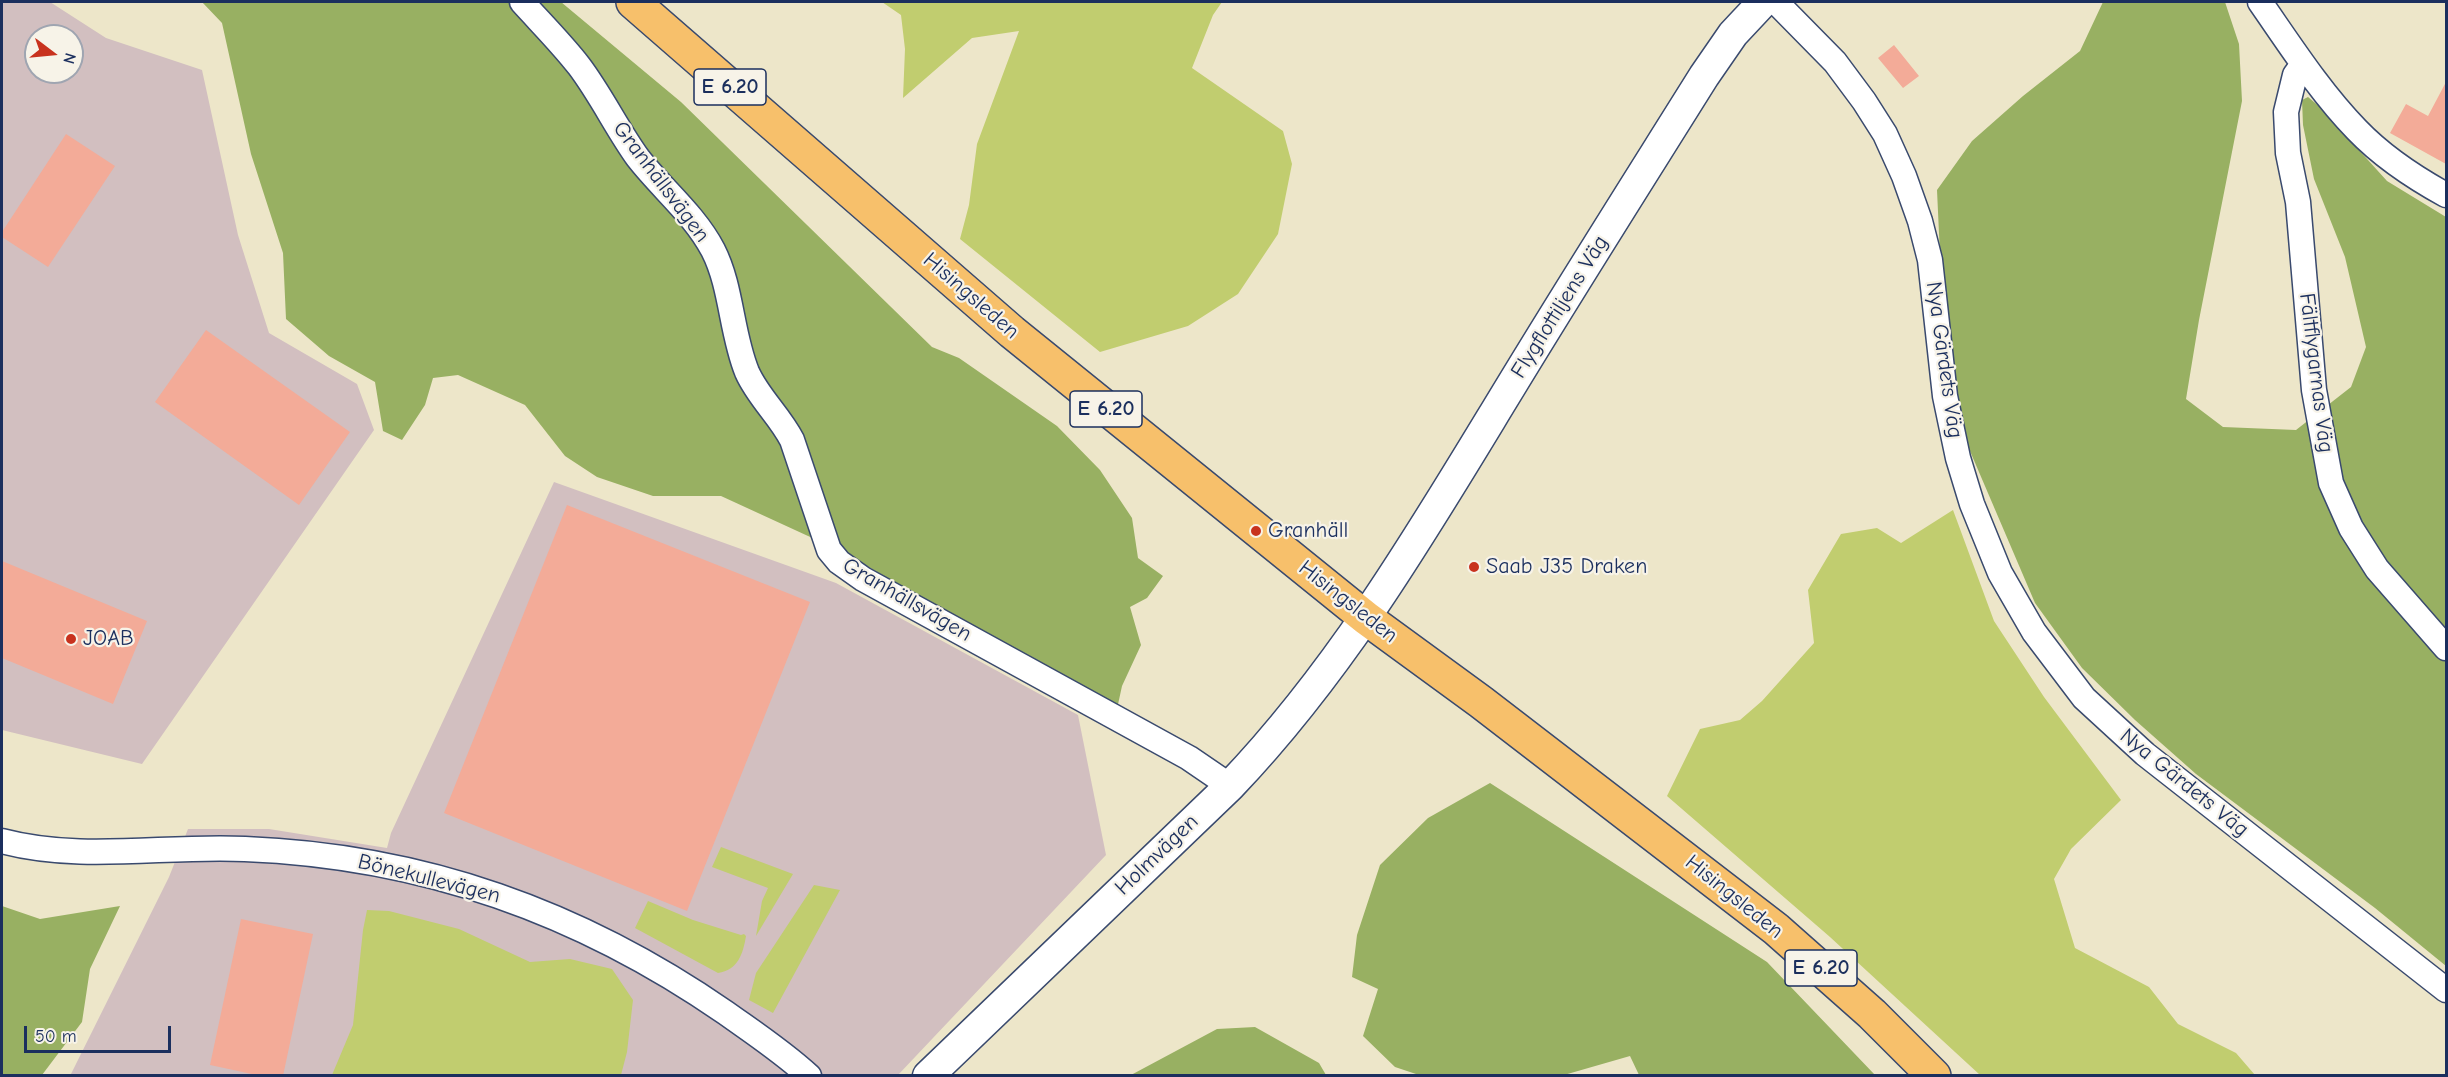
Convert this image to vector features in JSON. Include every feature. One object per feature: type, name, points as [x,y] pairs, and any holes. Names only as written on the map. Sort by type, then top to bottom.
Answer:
[{"type":"highway","name":"Hisingsleden","points":[[633,2],[1012,332],[1366,618],[1481,702],[1776,929],[1872,1014],[1934,1076]]},
{"type":"street","name":"Granhällsvägen","points":[[522,2],[580,67],[639,159],[696,224],[713,250],[722,274],[736,341],[747,372],[758,392],[784,423],[792,440],[829,550],[839,562],[862,579],[1189,758],[1230,786]]},
{"type":"street","name":"Flygflottiljens Väg","points":[[1366,618],[1415,544],[1704,76],[1728,41],[1763,2]]},
{"type":"street","name":"Nya Gärdets Väg","points":[[1776,2],[1834,62],[1864,101],[1885,134],[1904,176],[1920,221],[1930,260],[1945,396],[1958,458],[1972,504],[2000,573],[2034,632],[2084,698],[2145,754],[2446,990]]},
{"type":"street","points":[[2259,2],[2303,64],[2357,130],[2392,160],[2446,195]]},
{"type":"street","name":"Fältflygarnas Väg","points":[[2303,64],[2295,75],[2286,112],[2288,153],[2298,202],[2314,390],[2331,483],[2351,528],[2377,569],[2446,648]]},
{"type":"street","name":"Holmvägen","points":[[928,1076],[1230,786],[1270,743],[1366,618]]},
{"type":"street","name":"Bönekullevägen","points":[[2,842],[82,852],[242,848],[318,853],[388,865],[469,886],[513,900],[590,932],[659,969],[768,1042],[809,1076]]},
{"type":"shaded area","points":[[2,2],[50,2],[106,38],[202,70],[238,235],[269,333],[357,384],[374,430],[142,764],[2,730]]},
{"type":"shaded area","points":[[554,482],[836,583],[1078,715],[1106,855],[898,1075],[70,1076],[169,877],[188,829],[269,829],[387,848],[391,833]]},
{"type":"green space","points":[[202,2],[561,2],[681,102],[932,347],[959,358],[1057,426],[1100,470],[1132,518],[1138,558],[1163,576],[1147,598],[1130,607],[1141,645],[1122,686],[1117,709],[1081,692],[845,553],[721,496],[653,496],[597,477],[565,456],[525,405],[458,375],[433,378],[425,405],[402,440],[383,431],[375,382],[329,356],[286,319],[283,253],[251,154],[222,23]]},
{"type":"green space","points":[[882,2],[1222,2],[1213,15],[1192,68],[1283,131],[1292,164],[1278,234],[1238,294],[1188,326],[1100,352],[960,239],[969,205],[977,144],[1019,31],[972,38],[903,98],[905,49],[901,15]]},
{"type":"green space","points":[[2103,2],[2225,2],[2239,44],[2242,101],[2199,320],[2186,399],[2223,427],[2296,430],[2351,387],[2366,347],[2345,257],[2314,179],[2303,125],[2302,100],[2308,97],[2320,107],[2387,181],[2446,217],[2446,966],[2375,908],[2196,774],[2135,720],[2082,668],[2035,603],[1967,444],[1944,342],[1937,190],[1972,141],[2023,96],[2080,51]]},
{"type":"green space","points":[[1953,510],[1994,621],[2044,697],[2121,800],[2071,849],[2054,879],[2075,948],[2149,987],[2178,1024],[2236,1053],[2255,1075],[1980,1075],[1830,937],[1667,796],[1700,729],[1740,720],[1762,701],[1814,643],[1808,590],[1841,534],[1877,528],[1901,543]]},
{"type":"green space","points":[[1490,783],[1767,962],[1875,1075],[1639,1075],[1630,1056],[1564,1075],[1419,1075],[1395,1067],[1363,1036],[1378,989],[1352,977],[1357,935],[1380,865],[1428,818]]},
{"type":"green space","points":[[721,847],[793,874],[756,936],[762,901],[768,888],[712,867]]},
{"type":"green space","points":[[814,885],[840,890],[773,1013],[749,1000],[756,973]]},
{"type":"green space","points":[[648,901],[693,920],[744,934],[745,943],[735,965],[718,973],[635,928]]},
{"type":"green space","points":[[2,906],[40,919],[120,906],[90,969],[82,1022],[42,1075],[2,1075]]},
{"type":"green space","points":[[367,910],[389,911],[459,929],[530,962],[570,959],[612,969],[633,1000],[627,1052],[621,1075],[332,1075],[353,1025]]},
{"type":"green space","points":[[1255,1027],[1319,1063],[1326,1075],[1131,1075],[1217,1029]]},
{"type":"building","points":[[1894,45],[1919,76],[1903,88],[1878,58]]},
{"type":"building","points":[[2446,82],[2446,164],[2390,133],[2406,104],[2428,116]]},
{"type":"building","points":[[66,134],[115,166],[48,267],[2,237],[2,232]]},
{"type":"building","points":[[206,330],[350,432],[299,505],[155,402]]},
{"type":"building","points":[[567,505],[810,602],[687,911],[444,813]]},
{"type":"building","name":"JOAB","points":[[2,561],[147,621],[113,704],[2,658]]},
{"type":"building","points":[[241,919],[313,934],[283,1076],[261,1076],[210,1065]]},
{"type":"place","name":"Granhäll","points":[[1256,531]]},
{"type":"place","name":"Saab J35 Draken","points":[[1474,567]]},
{"type":"place","name":"JOAB","points":[[71,639]]}]
